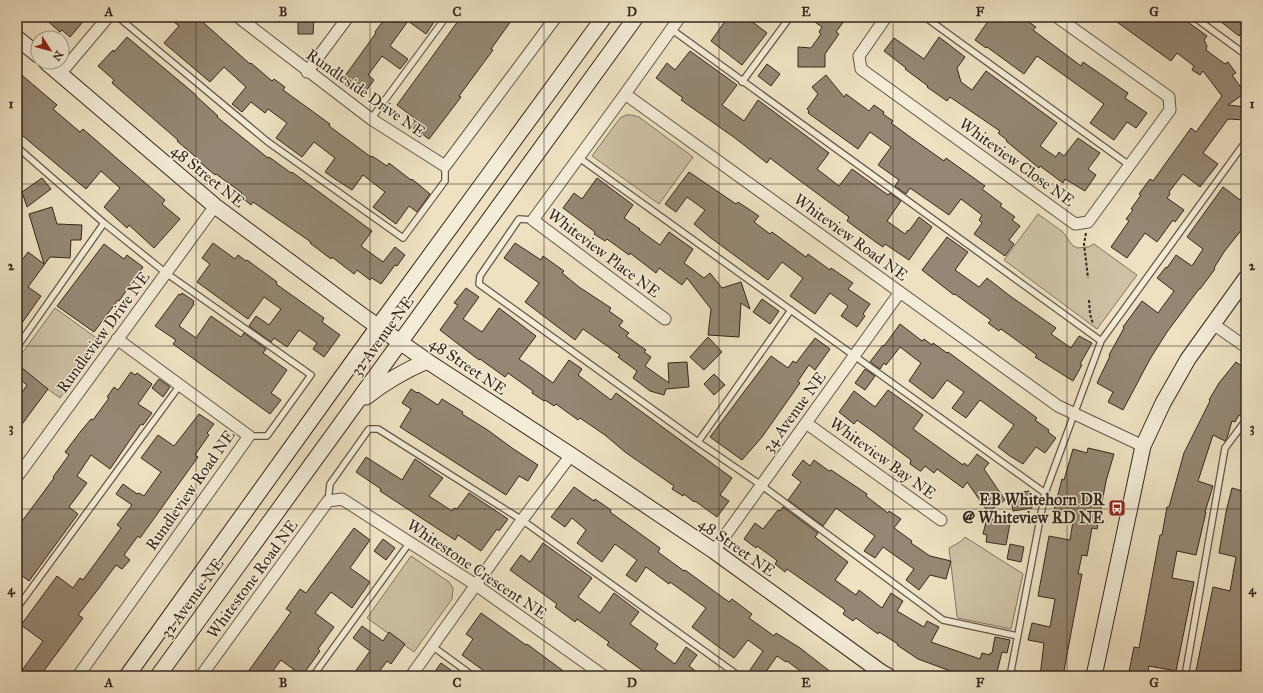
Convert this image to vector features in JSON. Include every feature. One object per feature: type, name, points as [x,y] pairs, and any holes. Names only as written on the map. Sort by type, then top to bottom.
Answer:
[{"type":"main road","name":"32 Avenue NE","points":[[127,676],[604,17]]},
{"type":"main road","name":"32 Avenue NE","points":[[158,676],[636,17]]},
{"type":"main road","points":[[17,38],[30,49]]},
{"type":"main road","name":"48 Street NE","points":[[55,70],[215,206],[427,361],[714,551],[880,672],[888,676]]},
{"type":"main road","points":[[1094,676],[1143,446],[1163,403],[1184,365],[1246,278]]},
{"type":"main road","points":[[350,411],[381,386],[404,371],[427,361]]},
{"type":"street","points":[[60,74],[108,17]]},
{"type":"street","name":"Rundleside Drive NE","points":[[238,17],[371,119],[445,166]]},
{"type":"street","points":[[308,72],[348,17]]},
{"type":"street","points":[[445,166],[556,17]]},
{"type":"street","points":[[625,94],[680,17]]},
{"type":"street","name":"Whiteview Close NE","points":[[886,17],[859,56],[861,69],[1074,224],[1088,222],[1170,110],[1169,97],[1057,17]]},
{"type":"street","name":"Whiteview Place NE","points":[[625,94],[533,220],[665,319]]},
{"type":"street","name":"Whiteview Road NE","points":[[625,94],[1058,406],[1143,446]]},
{"type":"street","name":"Rundleview Drive NE","points":[[17,477],[215,206]]},
{"type":"street","name":"34 Avenue NE","points":[[714,551],[900,292]]},
{"type":"street","points":[[1213,324],[1246,347]]},
{"type":"street","name":"Rundleview Road NE","points":[[78,676],[249,436],[118,339]]},
{"type":"street","name":"Whiteview Bay NE","points":[[806,422],[941,520]]},
{"type":"street","points":[[411,676],[522,520],[571,455]]},
{"type":"street","name":"Whitestone Crescent NE","points":[[328,501],[342,498],[476,585],[604,676]]},
{"type":"street","name":"Whitestone Road NE","points":[[201,676],[328,501]]},
{"type":"lane","points":[[118,17],[268,142],[404,238],[445,181],[445,166]]},
{"type":"lane","points":[[371,119],[446,17]]},
{"type":"lane","points":[[742,82],[790,17]]},
{"type":"lane","points":[[925,17],[1129,165]]},
{"type":"lane","points":[[1194,17],[1246,55]]},
{"type":"lane","points":[[671,29],[742,82],[1101,341]]},
{"type":"lane","points":[[1010,676],[1046,493],[1101,341],[1246,141]]},
{"type":"lane","points":[[17,147],[104,223],[166,273],[311,375],[267,436],[249,436]]},
{"type":"lane","points":[[578,157],[1046,493]]},
{"type":"lane","points":[[533,220],[519,219],[480,276],[479,284],[698,442],[761,485],[943,620],[1018,636]]},
{"type":"lane","points":[[17,347],[104,223]]},
{"type":"lane","points":[[698,442],[791,310]]},
{"type":"lane","points":[[17,608],[180,385]]},
{"type":"lane","points":[[1185,676],[1225,448],[1246,420]]},
{"type":"lane","points":[[328,501],[330,484],[369,429],[378,429],[522,520],[739,676]]},
{"type":"lane","points":[[313,676],[410,542]]},
{"type":"lane","points":[[432,646],[472,676]]},
{"type":"path","points":[[1088,222],[1084,244],[1088,278]]},
{"type":"path","points":[[1089,300],[1090,314],[1094,326],[1089,333]]},
{"type":"shaded area","points":[[626,115],[639,117],[693,157],[659,204],[592,156],[620,118]]},
{"type":"shaded area","points":[[1038,214],[1063,232],[1072,245],[1077,248],[1088,247],[1094,244],[1137,275],[1097,329],[1004,260]]},
{"type":"shaded area","points":[[55,308],[102,342],[60,398],[17,367],[17,360]]},
{"type":"shaded area","points":[[965,537],[1023,574],[1011,629],[958,618],[957,616],[949,548],[960,542]]},
{"type":"shaded area","points":[[411,556],[449,582],[453,588],[452,599],[414,652],[367,618]]},
{"type":"building","points":[[43,17],[87,17],[70,37],[70,30],[58,30]]},
{"type":"building","points":[[168,17],[197,17],[250,64],[251,63],[272,81],[274,79],[285,87],[283,90],[330,124],[329,126],[371,157],[372,156],[387,166],[389,163],[411,180],[412,179],[430,194],[417,212],[409,206],[396,224],[373,207],[385,192],[363,175],[352,190],[325,172],[335,158],[314,142],[302,157],[276,138],[287,123],[268,109],[265,113],[251,102],[242,112],[232,104],[246,87],[224,67],[210,82],[164,43],[179,26]]},
{"type":"building","points":[[298,17],[314,17],[313,34],[298,34]]},
{"type":"building","points":[[386,17],[427,17],[434,22],[426,34],[408,21],[390,46],[408,59],[400,69],[382,56],[368,75],[374,80],[363,95],[342,80]]},
{"type":"building","points":[[461,17],[514,17],[491,49],[493,50],[459,96],[461,97],[429,139],[412,127],[417,120],[397,105]]},
{"type":"building","points":[[728,17],[746,17],[767,33],[742,65],[711,41]]},
{"type":"building","points":[[808,17],[847,17],[836,32],[839,34],[825,54],[825,67],[798,67],[798,47],[811,48],[821,34],[819,32],[822,27]]},
{"type":"building","points":[[991,17],[1021,17],[1036,27],[1033,30],[1081,66],[1083,62],[1128,93],[1125,98],[1147,113],[1136,128],[1127,122],[1114,140],[1090,123],[1104,104],[1068,78],[1037,56],[1024,74],[975,40]]},
{"type":"building","points":[[1110,17],[1181,17],[1207,36],[1204,40],[1207,46],[1206,50],[1225,64],[1228,62],[1236,73],[1232,75],[1245,93],[1228,105],[1246,107],[1246,120],[1228,119],[1203,153],[1218,164],[1200,187],[1183,174],[1169,192],[1170,194],[1167,198],[1184,210],[1175,222],[1173,220],[1157,242],[1145,233],[1127,258],[1111,247],[1129,221],[1126,219],[1141,195],[1139,194],[1150,179],[1153,181],[1191,128],[1196,132],[1222,96],[1203,71],[1200,75],[1192,70],[1194,66],[1177,53],[1171,61]]},
{"type":"building","points":[[1215,17],[1237,17],[1246,24],[1246,27],[1239,36]]},
{"type":"building","points":[[127,37],[196,95],[218,116],[217,117],[268,158],[269,157],[291,173],[292,172],[372,231],[361,246],[383,262],[395,247],[405,255],[397,266],[395,265],[381,284],[372,278],[370,280],[357,270],[354,274],[253,202],[251,205],[240,196],[242,193],[216,174],[215,175],[196,159],[197,158],[177,141],[178,140],[112,83],[114,80],[98,66],[113,50],[114,52]]},
{"type":"building","points":[[939,37],[965,57],[957,68],[961,82],[972,90],[986,71],[1057,123],[1040,146],[1056,157],[1059,152],[1064,156],[1078,138],[1100,153],[1088,169],[1096,175],[1085,191],[1065,179],[1063,183],[1040,166],[1039,168],[1006,141],[1007,140],[998,133],[1000,131],[950,97],[947,101],[927,87],[928,86],[884,51],[894,38],[924,59]]},
{"type":"building","points":[[690,51],[737,85],[722,105],[744,121],[758,100],[829,153],[817,169],[839,186],[852,169],[888,195],[890,193],[901,201],[887,221],[905,234],[919,217],[932,227],[909,260],[885,244],[883,247],[877,243],[847,221],[849,217],[770,158],[767,163],[735,138],[681,100],[683,98],[656,78],[667,63],[675,70]]},
{"type":"building","points":[[767,64],[780,74],[771,86],[758,76]]},
{"type":"building","points":[[17,71],[57,105],[53,109],[80,132],[83,129],[165,200],[162,204],[180,219],[154,248],[129,225],[127,228],[104,207],[120,188],[101,171],[86,189],[17,131]]},
{"type":"building","points":[[826,75],[844,97],[846,94],[869,111],[874,105],[893,121],[891,123],[917,142],[944,161],[946,158],[985,186],[982,189],[1002,204],[1000,206],[1015,217],[1012,220],[1020,226],[1009,240],[1014,244],[1005,256],[974,234],[982,223],[979,220],[982,215],[961,199],[949,215],[910,188],[906,194],[895,186],[899,180],[878,165],[891,147],[870,132],[858,149],[808,113],[809,111],[807,109],[818,94],[812,87]]},
{"type":"building","points":[[689,172],[736,204],[738,202],[759,216],[754,222],[770,234],[772,232],[806,257],[808,254],[830,270],[831,268],[853,283],[848,289],[870,304],[863,314],[865,316],[857,327],[841,316],[848,306],[830,293],[815,314],[790,296],[803,278],[782,262],[768,280],[711,238],[694,224],[705,210],[687,197],[676,212],[665,204]]},
{"type":"building","points":[[42,178],[51,189],[27,207],[22,192]]},
{"type":"building","points":[[597,178],[633,205],[624,218],[640,229],[639,230],[660,245],[669,232],[693,249],[684,263],[704,278],[710,273],[722,288],[741,282],[750,309],[741,303],[739,337],[708,335],[711,309],[687,278],[682,285],[659,268],[656,273],[630,253],[629,255],[607,239],[605,241],[594,234],[595,232],[563,208],[574,193],[582,199]]},
{"type":"building","points":[[1223,187],[1240,200],[1246,191],[1246,224],[1224,252],[1214,268],[1215,269],[1167,332],[1150,359],[1123,410],[1108,402],[1113,392],[1097,383],[1110,356],[1109,355],[1124,328],[1123,327],[1142,301],[1158,313],[1174,291],[1157,278],[1166,267],[1167,268],[1176,255],[1192,266],[1203,249],[1187,237]]},
{"type":"building","points":[[52,207],[57,224],[82,225],[81,240],[71,240],[70,258],[50,257],[28,287],[41,296],[17,330],[17,267],[28,252],[44,264],[29,214]]},
{"type":"building","points":[[947,237],[968,252],[955,270],[979,287],[987,278],[1056,328],[1051,334],[1071,348],[1079,336],[1092,343],[1080,364],[1082,365],[1073,381],[1035,357],[1037,355],[1001,329],[999,331],[988,323],[991,320],[955,294],[954,295],[922,270]]},
{"type":"building","points":[[213,243],[235,259],[238,255],[246,261],[247,260],[277,282],[276,284],[324,318],[322,322],[340,335],[324,357],[313,349],[317,343],[299,330],[287,347],[274,338],[271,342],[249,326],[256,316],[269,325],[281,309],[264,297],[248,319],[197,282],[210,264],[202,258]]},
{"type":"building","points":[[515,243],[541,260],[543,256],[564,271],[562,273],[579,287],[611,308],[609,311],[623,321],[619,326],[629,333],[626,336],[646,350],[644,352],[651,357],[645,366],[669,383],[668,363],[687,362],[689,387],[666,389],[664,395],[650,391],[633,378],[637,371],[618,357],[620,355],[583,329],[575,340],[525,302],[539,283],[504,258]]},
{"type":"building","points":[[104,244],[124,259],[127,255],[143,267],[119,301],[118,300],[94,332],[57,306]]},
{"type":"building","points":[[466,288],[479,297],[463,319],[482,332],[499,308],[536,336],[519,359],[553,383],[569,360],[582,369],[578,375],[611,400],[616,393],[732,478],[720,495],[729,501],[717,517],[684,494],[683,496],[672,489],[674,486],[580,418],[578,420],[556,404],[554,406],[545,400],[544,401],[508,373],[505,377],[480,359],[479,360],[440,330],[458,305],[454,303]]},
{"type":"building","points":[[182,293],[194,301],[194,304],[179,326],[196,338],[211,316],[241,337],[244,333],[266,349],[263,353],[287,370],[271,393],[281,400],[270,414],[173,344],[176,340],[155,326],[179,294],[181,295]]},
{"type":"building","points":[[762,299],[779,311],[770,324],[753,312]]},
{"type":"building","points":[[900,324],[922,341],[924,339],[932,345],[933,343],[947,353],[948,352],[1037,418],[1035,420],[1049,430],[1048,432],[1056,438],[1045,453],[1036,447],[1023,464],[1010,456],[998,447],[1014,425],[980,400],[966,418],[952,408],[964,392],[947,380],[933,399],[909,381],[921,363],[900,347],[886,365],[884,363],[880,369],[870,362]]},
{"type":"building","points":[[708,337],[722,352],[704,370],[690,357]]},
{"type":"building","points":[[815,338],[830,349],[815,370],[809,365],[798,381],[800,383],[762,437],[742,460],[710,437],[771,356],[788,368],[793,361],[796,363]]},
{"type":"building","points":[[1236,362],[1246,369],[1246,416],[1243,417],[1239,415],[1235,422],[1232,421],[1225,441],[1213,435],[1198,481],[1213,486],[1205,512],[1196,555],[1177,551],[1172,578],[1194,582],[1176,671],[1149,666],[1147,676],[1129,672],[1134,647],[1139,648],[1160,535],[1162,535],[1167,507],[1169,507],[1184,453],[1210,401],[1209,400],[1219,383]]},
{"type":"building","points":[[17,364],[48,389],[17,431],[17,400],[27,385],[22,381],[17,388]]},
{"type":"building","points":[[865,369],[875,376],[865,390],[855,383]]},
{"type":"building","points":[[131,372],[135,375],[137,373],[152,384],[138,404],[152,413],[143,425],[141,424],[110,469],[91,455],[77,476],[87,483],[69,507],[78,514],[29,581],[17,572],[17,528],[69,455],[65,452],[91,419],[93,420],[109,398],[107,397],[114,387],[118,390]]},
{"type":"building","points":[[714,374],[725,385],[714,395],[704,384]]},
{"type":"building","points":[[159,379],[170,387],[163,397],[152,388]]},
{"type":"building","points":[[411,389],[438,405],[442,399],[538,465],[528,481],[519,476],[506,495],[400,427],[411,409],[402,403]]},
{"type":"building","points":[[888,390],[923,415],[913,429],[963,465],[964,463],[968,466],[977,454],[989,463],[984,469],[1005,500],[988,512],[967,482],[963,488],[937,469],[934,473],[925,466],[920,471],[910,464],[911,460],[875,433],[857,420],[854,424],[839,412],[854,391],[875,407]]},
{"type":"building","points":[[199,414],[214,424],[207,433],[209,435],[195,455],[198,457],[140,538],[138,536],[124,555],[130,560],[122,569],[116,565],[78,615],[83,618],[40,676],[18,676],[43,641],[21,625],[57,576],[73,588],[80,578],[83,580],[121,528],[117,525],[132,505],[116,494],[123,484],[137,494],[139,493],[144,496],[161,472],[141,458],[158,435],[174,446]]},
{"type":"building","points":[[1088,448],[1114,454],[1106,481],[1097,529],[1092,528],[1087,556],[1082,555],[1078,574],[1082,574],[1063,676],[1040,676],[1044,643],[1028,640],[1032,623],[1050,627],[1055,599],[1038,596],[1049,536],[1070,540],[1074,515],[1054,510],[1062,479],[1064,480],[1073,449],[1087,453]]},
{"type":"building","points":[[366,457],[402,480],[415,459],[443,478],[429,496],[452,511],[454,508],[457,509],[469,493],[508,519],[499,531],[497,529],[481,551],[458,535],[455,540],[380,491],[381,489],[356,472]]},
{"type":"building","points":[[803,460],[810,466],[814,460],[829,471],[831,470],[867,494],[866,496],[888,513],[889,511],[901,519],[894,528],[912,541],[911,543],[930,556],[951,561],[946,579],[930,575],[919,590],[906,580],[914,569],[883,547],[875,558],[864,551],[875,536],[836,508],[823,526],[788,500],[801,482],[792,475]]},
{"type":"building","points":[[574,487],[594,501],[595,499],[611,510],[610,512],[660,548],[658,552],[684,571],[685,570],[729,602],[732,599],[752,614],[749,618],[774,636],[776,633],[800,648],[836,676],[807,676],[787,661],[786,662],[777,656],[763,676],[759,676],[750,670],[763,651],[748,640],[734,658],[692,627],[706,608],[646,567],[636,582],[626,575],[637,560],[615,544],[602,562],[577,543],[586,530],[572,518],[565,527],[551,517]]},
{"type":"building","points":[[1232,488],[1246,492],[1246,623],[1243,640],[1245,641],[1243,652],[1245,652],[1240,676],[1195,676],[1213,587],[1230,591],[1236,557],[1219,553]]},
{"type":"building","points":[[1029,491],[1032,508],[1013,511],[1010,494]]},
{"type":"building","points":[[783,507],[818,533],[815,537],[848,562],[835,580],[856,595],[859,590],[882,608],[891,593],[903,601],[897,611],[924,627],[927,621],[939,627],[931,642],[980,659],[982,653],[990,655],[990,653],[992,653],[995,637],[1010,640],[1007,653],[1002,652],[996,676],[964,676],[918,659],[897,645],[898,644],[879,632],[878,634],[856,618],[853,621],[843,614],[845,611],[844,609],[787,569],[785,572],[775,564],[777,561],[775,559],[744,539],[755,523],[763,529],[778,510],[780,511]]},
{"type":"building","points":[[987,518],[1010,523],[1006,545],[986,542],[987,535],[983,534]]},
{"type":"building","points":[[354,528],[370,540],[350,568],[370,582],[352,608],[331,592],[315,613],[334,627],[318,649],[320,651],[302,676],[281,660],[269,676],[245,676],[291,612],[286,609],[300,589],[306,593]]},
{"type":"building","points":[[383,539],[395,548],[386,560],[374,551]]},
{"type":"building","points":[[543,543],[592,578],[578,597],[600,613],[614,593],[639,612],[630,624],[658,644],[655,649],[675,664],[686,647],[697,655],[689,666],[702,676],[650,676],[607,645],[609,642],[577,619],[575,622],[555,607],[557,604],[510,570],[521,555],[530,562]]},
{"type":"building","points":[[1010,544],[1024,547],[1021,562],[1007,559]]},
{"type":"building","points":[[481,613],[526,645],[527,644],[570,676],[491,676],[462,655],[473,639],[466,634]]},
{"type":"building","points":[[362,626],[383,641],[389,632],[405,644],[391,664],[387,661],[376,676],[352,676],[370,651],[353,638]]},
{"type":"building","points":[[441,663],[459,676],[432,676]]},
{"type":"place","name":"EB Whitehorn DR @ Whiteview RD NE","points":[[1117,508]]}]
